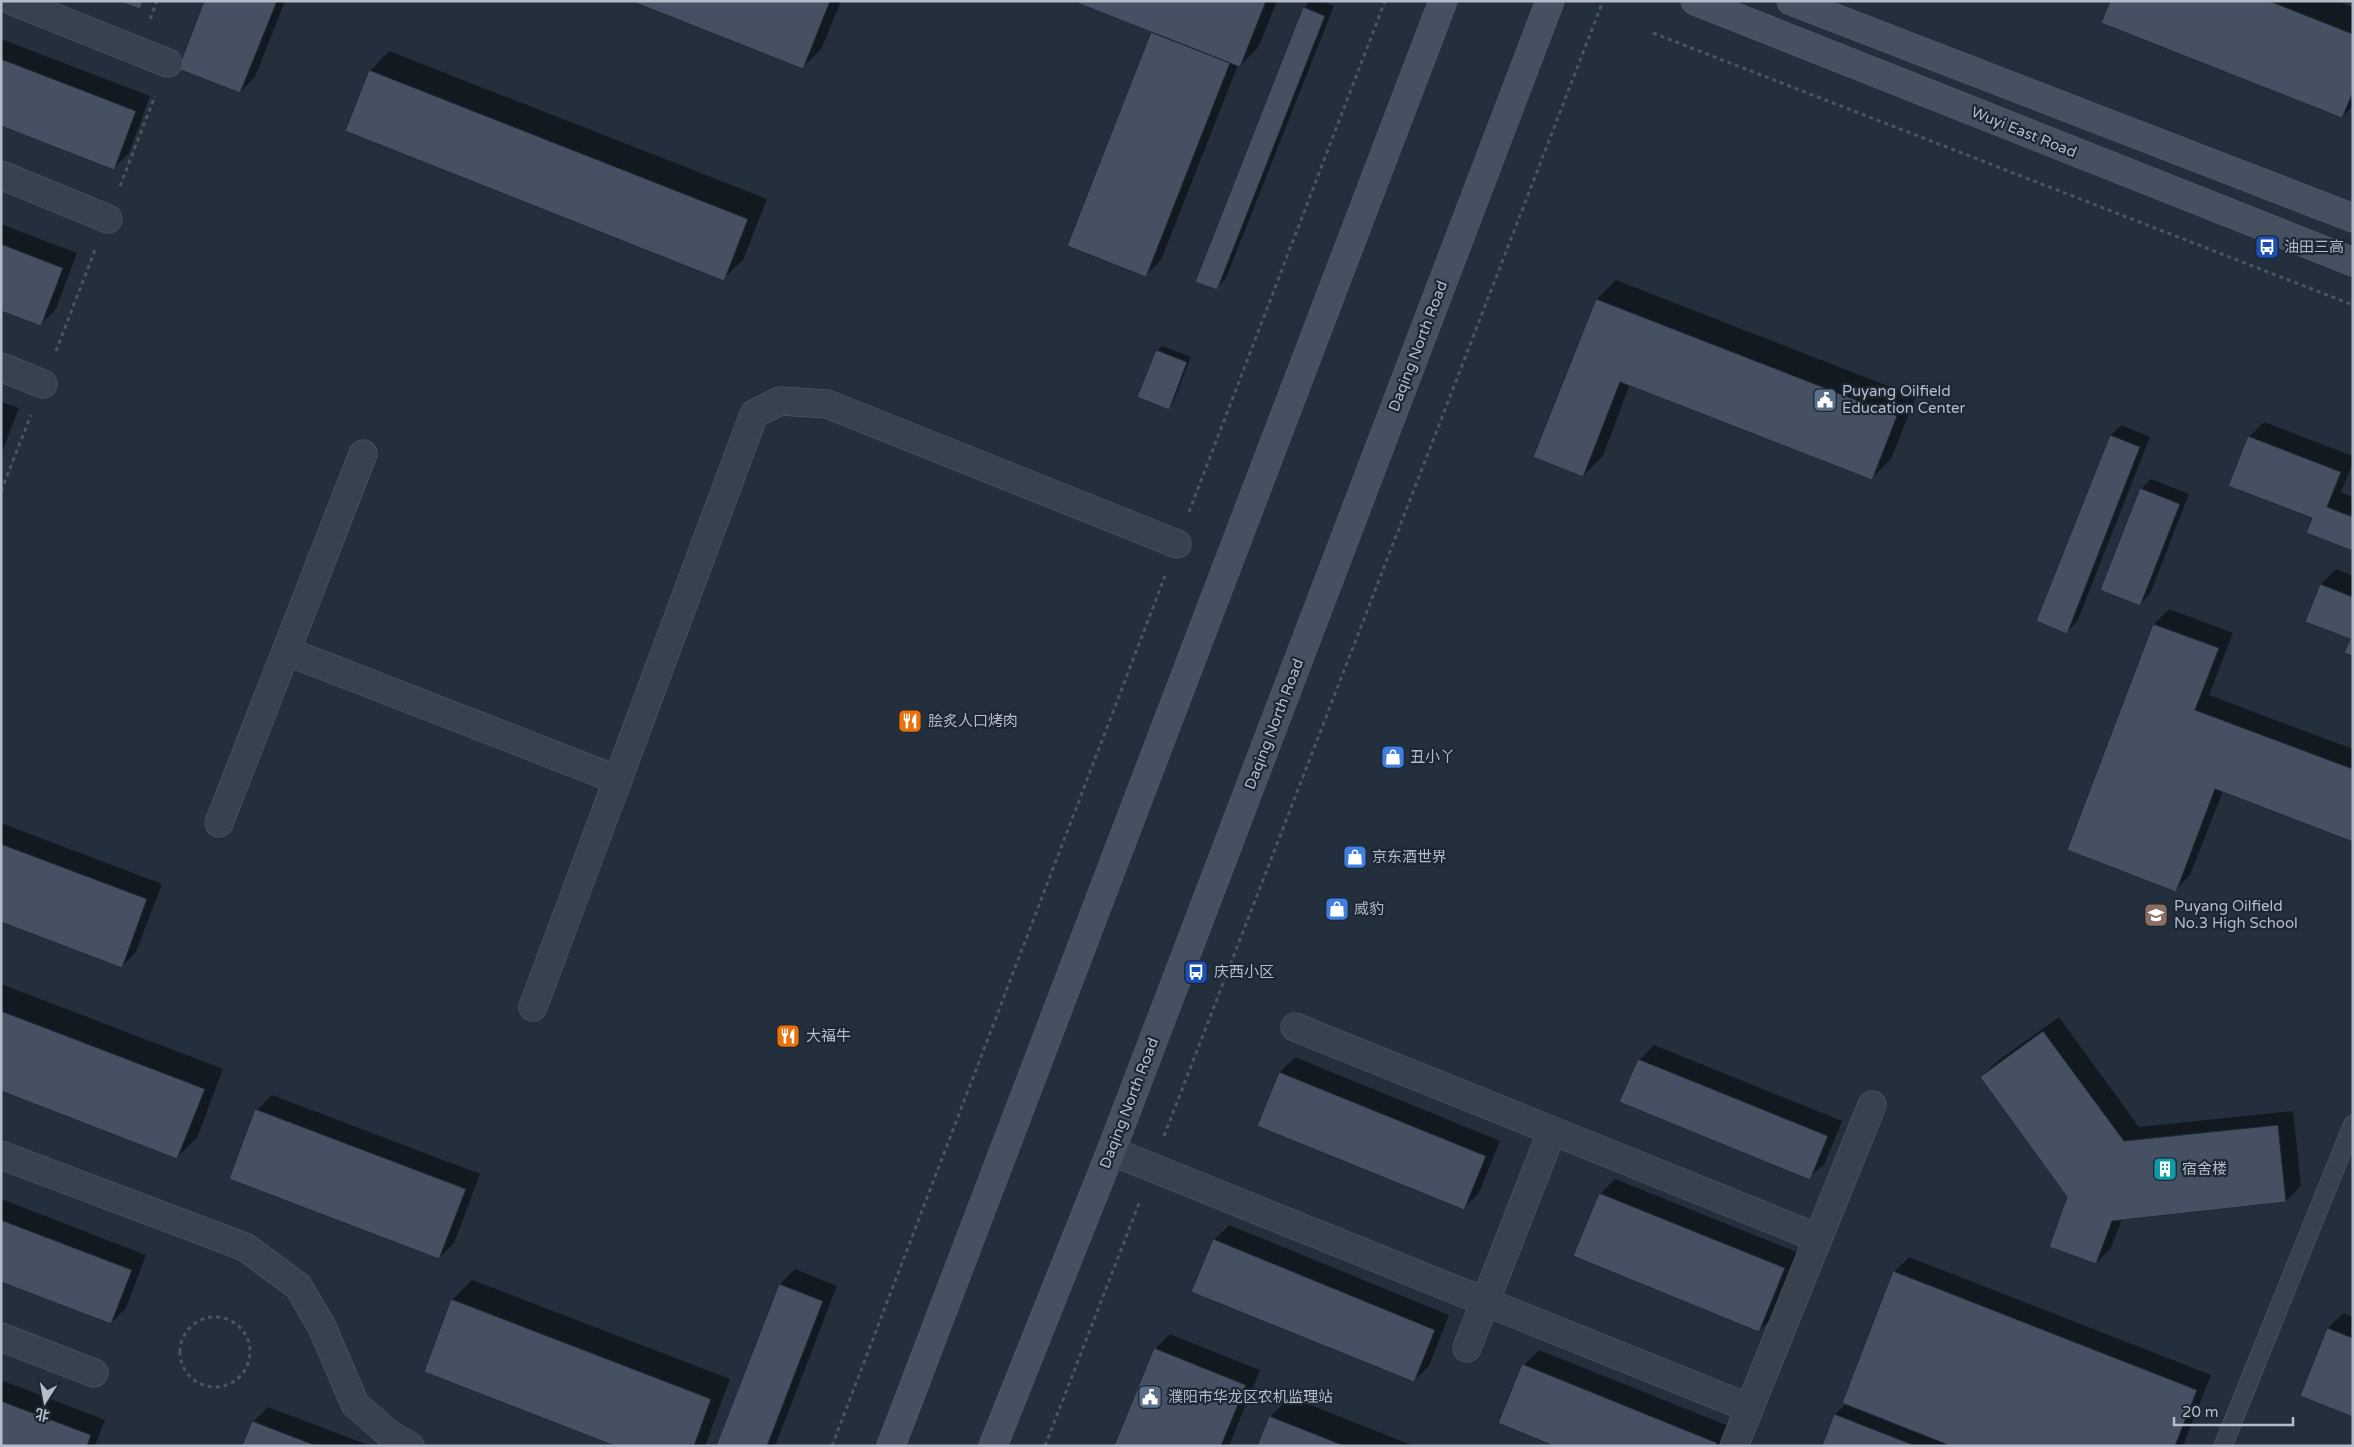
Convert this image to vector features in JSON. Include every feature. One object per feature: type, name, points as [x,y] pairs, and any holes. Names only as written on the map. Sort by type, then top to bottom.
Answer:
[{"type":"main road","points":[[891,1446],[1442,1]]},
{"type":"main road","name":"Daqing North Road","points":[[993,1446],[1111,1151],[1550,1]]},
{"type":"main road","name":"Wuyi East Road","points":[[1694,1],[2353,262]]},
{"type":"main road","points":[[1791,1],[2353,218]]},
{"type":"street","points":[[13,1],[168,63]]},
{"type":"street","points":[[1,175],[108,219]]},
{"type":"street","points":[[1,367],[43,384]]},
{"type":"street","points":[[533,1007],[754,414],[780,401],[827,404],[1177,544]]},
{"type":"street","points":[[219,823],[362,454]]},
{"type":"street","points":[[286,650],[618,780]]},
{"type":"street","points":[[1295,1027],[1818,1238]]},
{"type":"street","points":[[1734,1446],[1872,1105]]},
{"type":"street","points":[[1467,1348],[1552,1131]]},
{"type":"street","points":[[1111,1151],[1749,1408]]},
{"type":"street","points":[[1,1155],[245,1247],[298,1286],[322,1327],[355,1404],[389,1434],[410,1446]]},
{"type":"street","points":[[1,1337],[94,1373]]},
{"type":"lane","points":[[2223,1446],[2353,1124]]},
{"type":"path","points":[[832,1446],[1385,1]]},
{"type":"path","points":[[1045,1446],[1603,1]]},
{"type":"path","points":[[1653,32],[2353,305]]},
{"type":"path","points":[[208,1317],[223,1317],[235,1323],[245,1333],[250,1346],[250,1360],[245,1372],[235,1382],[222,1388],[208,1387],[195,1382],[185,1372],[180,1358],[180,1344],[185,1332],[196,1322],[208,1317]]},
{"type":"building","points":[[118,1],[143,1],[140,9]]},
{"type":"building","points":[[204,1],[277,1],[240,93],[178,69]]},
{"type":"building","points":[[631,1],[830,1],[803,69]]},
{"type":"building","points":[[1072,1],[1266,1],[1240,67]]},
{"type":"building","points":[[2110,1],[2269,1],[2353,34],[2353,92],[2342,118],[2101,23]]},
{"type":"building","points":[[1303,7],[1325,16],[1217,290],[1195,282]]},
{"type":"building","points":[[1151,32],[1230,63],[1146,277],[1067,246]]},
{"type":"building","points":[[1,59],[136,111],[114,170],[1,126]]},
{"type":"building","points":[[369,70],[748,219],[724,281],[345,131]]},
{"type":"building","points":[[1,244],[63,268],[41,326],[1,311]]},
{"type":"building","points":[[1596,299],[1897,416],[1872,480],[1620,382],[1583,477],[1533,457]]},
{"type":"building","points":[[1156,350],[1187,362],[1169,410],[1137,397]]},
{"type":"building","points":[[2110,435],[2140,447],[2067,634],[2036,621]]},
{"type":"building","points":[[2248,436],[2341,472],[2327,507],[2353,517],[2353,551],[2306,533],[2312,518],[2228,486]]},
{"type":"building","points":[[2140,488],[2180,504],[2140,606],[2100,590]]},
{"type":"building","points":[[2320,584],[2353,597],[2353,656],[2344,653],[2350,639],[2305,622]]},
{"type":"building","points":[[2153,624],[2219,648],[2195,710],[2353,769],[2353,842],[2215,789],[2176,892],[2067,850]]},
{"type":"building","points":[[1,844],[147,899],[122,968],[1,922]]},
{"type":"building","points":[[1,1011],[205,1089],[177,1159],[1,1091]]},
{"type":"building","name":"宿舍楼","points":[[2043,1031],[2124,1141],[2278,1125],[2286,1202],[2112,1221],[2096,1264],[2049,1247],[2067,1197],[1980,1077]]},
{"type":"building","points":[[1638,1059],[1828,1136],[1810,1180],[1619,1102]]},
{"type":"building","points":[[1279,1072],[1486,1156],[1464,1210],[1257,1126]]},
{"type":"building","points":[[255,1109],[466,1189],[439,1259],[229,1179]]},
{"type":"building","points":[[1599,1193],[1785,1268],[1759,1332],[1573,1256]]},
{"type":"building","points":[[1,1220],[132,1270],[111,1324],[1,1282]]},
{"type":"building","points":[[1213,1239],[1435,1330],[1414,1382],[1191,1292]]},
{"type":"building","points":[[1893,1271],[2197,1390],[2175,1446],[1951,1446],[1842,1403]]},
{"type":"building","points":[[779,1284],[823,1301],[767,1446],[716,1446]]},
{"type":"building","points":[[451,1299],[711,1399],[694,1446],[615,1446],[424,1372]]},
{"type":"building","points":[[2327,1328],[2353,1338],[2353,1417],[2300,1396]]},
{"type":"building","points":[[1154,1348],[1246,1385],[1221,1446],[1114,1446]]},
{"type":"building","points":[[1522,1364],[1717,1443],[1715,1446],[1554,1446],[1498,1423]]},
{"type":"building","points":[[1,1401],[91,1435],[87,1446],[1,1446]]},
{"type":"building","points":[[1834,1414],[1916,1446],[1822,1446]]},
{"type":"building","points":[[1269,1416],[1345,1446],[1257,1446]]},
{"type":"building","points":[[252,1421],[317,1446],[242,1446]]},
{"type":"place","name":"油田三高","points":[[2267,247]]},
{"type":"place","name":"Puyang Oilfield Education Center","points":[[1825,400]]},
{"type":"place","name":"脍炙人口烤肉","points":[[910,721]]},
{"type":"place","name":"丑小丫","points":[[1393,757]]},
{"type":"place","name":"京东酒世界","points":[[1355,857]]},
{"type":"place","name":"威豹","points":[[1337,909]]},
{"type":"place","name":"Puyang Oilfield No.3 High School","points":[[2156,915]]},
{"type":"place","name":"庆西小区","points":[[1196,972]]},
{"type":"place","name":"大福牛","points":[[788,1036]]},
{"type":"place","name":"宿舍楼","points":[[2165,1169]]},
{"type":"place","name":"濮阳市华龙区农机监理站","points":[[1150,1397]]}]
